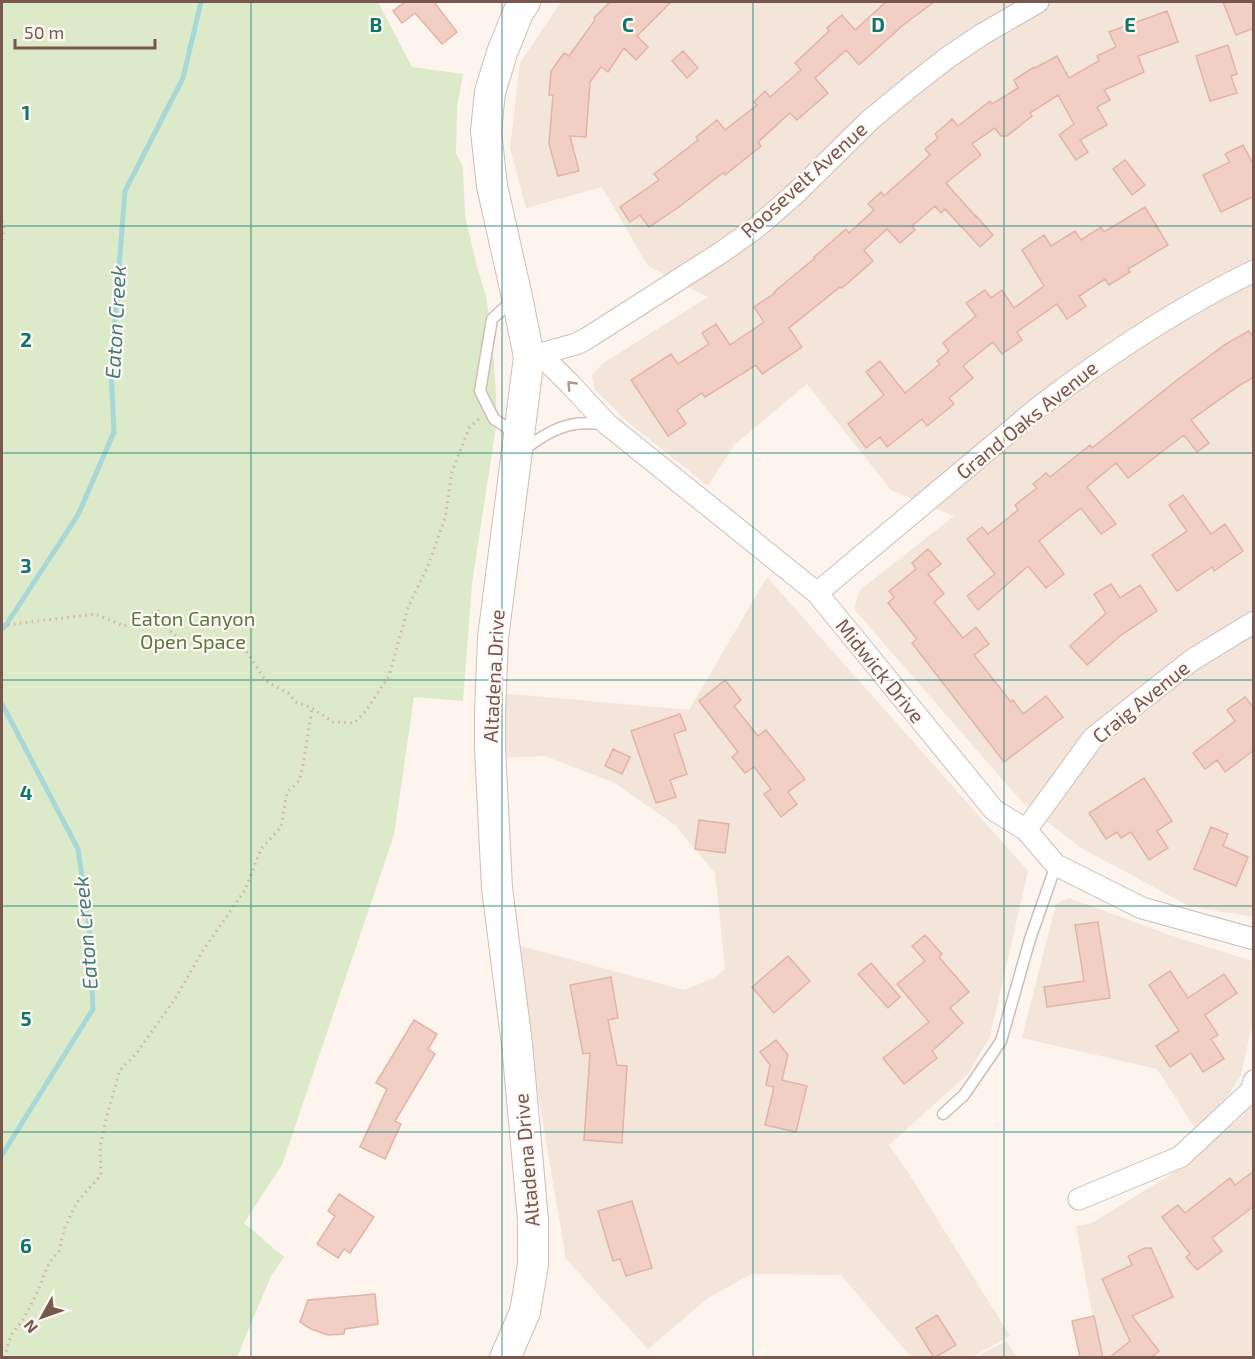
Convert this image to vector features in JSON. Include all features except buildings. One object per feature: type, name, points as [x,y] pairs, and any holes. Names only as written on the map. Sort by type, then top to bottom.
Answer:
[{"type":"main road","name":"Altadena Drive","points":[[505,1358],[525,1312],[533,1264],[533,1220],[517,1044],[497,888],[490,748],[493,638],[529,357],[492,186],[486,130],[490,92],[502,50],[525,2]]},
{"type":"street","name":"Roosevelt Avenue","points":[[529,357],[586,339],[741,239],[784,205],[870,120],[910,87],[981,35],[1038,2]]},
{"type":"street","name":"Grand Oaks Avenue","points":[[817,593],[1075,379],[1152,327],[1254,271]]},
{"type":"street","name":"Midwick Drive","points":[[529,357],[547,361],[607,424],[817,593],[994,810],[1026,830],[1056,865],[1142,908],[1254,939]]},
{"type":"street","name":"Craig Avenue","points":[[1026,830],[1093,738],[1192,660],[1254,622]]},
{"type":"street","points":[[1079,1199],[1180,1157],[1251,1091],[1254,1081]]},
{"type":"lane","points":[[517,297],[492,319],[480,392],[494,419],[516,446],[575,424],[607,424]]},
{"type":"lane","points":[[943,1114],[964,1095],[1001,1041],[1030,939],[1056,865]]},
{"type":"path","points":[[2,221],[2,243]]},
{"type":"path","points":[[2,624],[95,614],[124,626],[158,611],[168,628],[181,638],[205,644],[241,643],[266,681],[288,693],[296,702],[312,708],[333,722],[354,723],[366,711],[389,676],[408,607],[428,566],[445,518],[452,472],[469,428],[489,409]]},
{"type":"path","points":[[2,1356],[11,1335],[23,1320],[38,1293],[49,1263],[59,1251],[65,1227],[77,1202],[101,1175],[100,1147],[120,1070],[136,1054],[175,999],[202,952],[245,890],[261,849],[281,827],[287,792],[299,782],[312,708]]},
{"type":"shaded area","points":[[561,2],[1253,2],[1253,917],[1189,906],[1081,848],[1022,802],[854,609],[860,590],[954,516],[891,490],[807,384],[734,445],[708,486],[629,423],[595,390],[592,376],[602,364],[708,297],[648,266],[602,187],[526,208],[510,148],[520,63]]},
{"type":"shaded area","points":[[767,577],[1028,871],[990,1037],[967,1075],[889,1145],[1010,1336],[972,1357],[911,1357],[841,1275],[751,1274],[708,1298],[648,1349],[566,1259],[513,944],[684,990],[714,978],[725,969],[715,873],[676,826],[615,783],[545,756],[499,758],[501,693],[689,710]]},
{"type":"shaded area","points":[[1069,898],[1181,939],[1253,961],[1253,1021],[1241,1075],[1219,1110],[1197,1131],[1157,1069],[1022,1038],[1056,904]]},
{"type":"shaded area","points":[[1253,1103],[1253,1357],[1100,1357],[1076,1226],[1092,1223],[1183,1167],[1244,1115]]},
{"type":"shaded area","points":[[1006,1341],[1017,1357],[975,1357]]},
{"type":"green space","name":"Eaton Canyon Open Space","points":[[2,2],[378,2],[412,67],[463,74],[457,107],[456,153],[463,167],[465,217],[486,296],[492,338],[496,427],[472,583],[463,701],[414,697],[394,835],[282,1165],[244,1223],[284,1257],[271,1276],[237,1357],[2,1358]]},
{"type":"waterway","name":"Eaton Creek","points":[[2,629],[78,515],[114,432],[111,370],[125,191],[183,78],[201,2]]},
{"type":"waterway","name":"Eaton Creek","points":[[2,704],[78,849],[89,926],[93,1009],[2,1155]]}]
